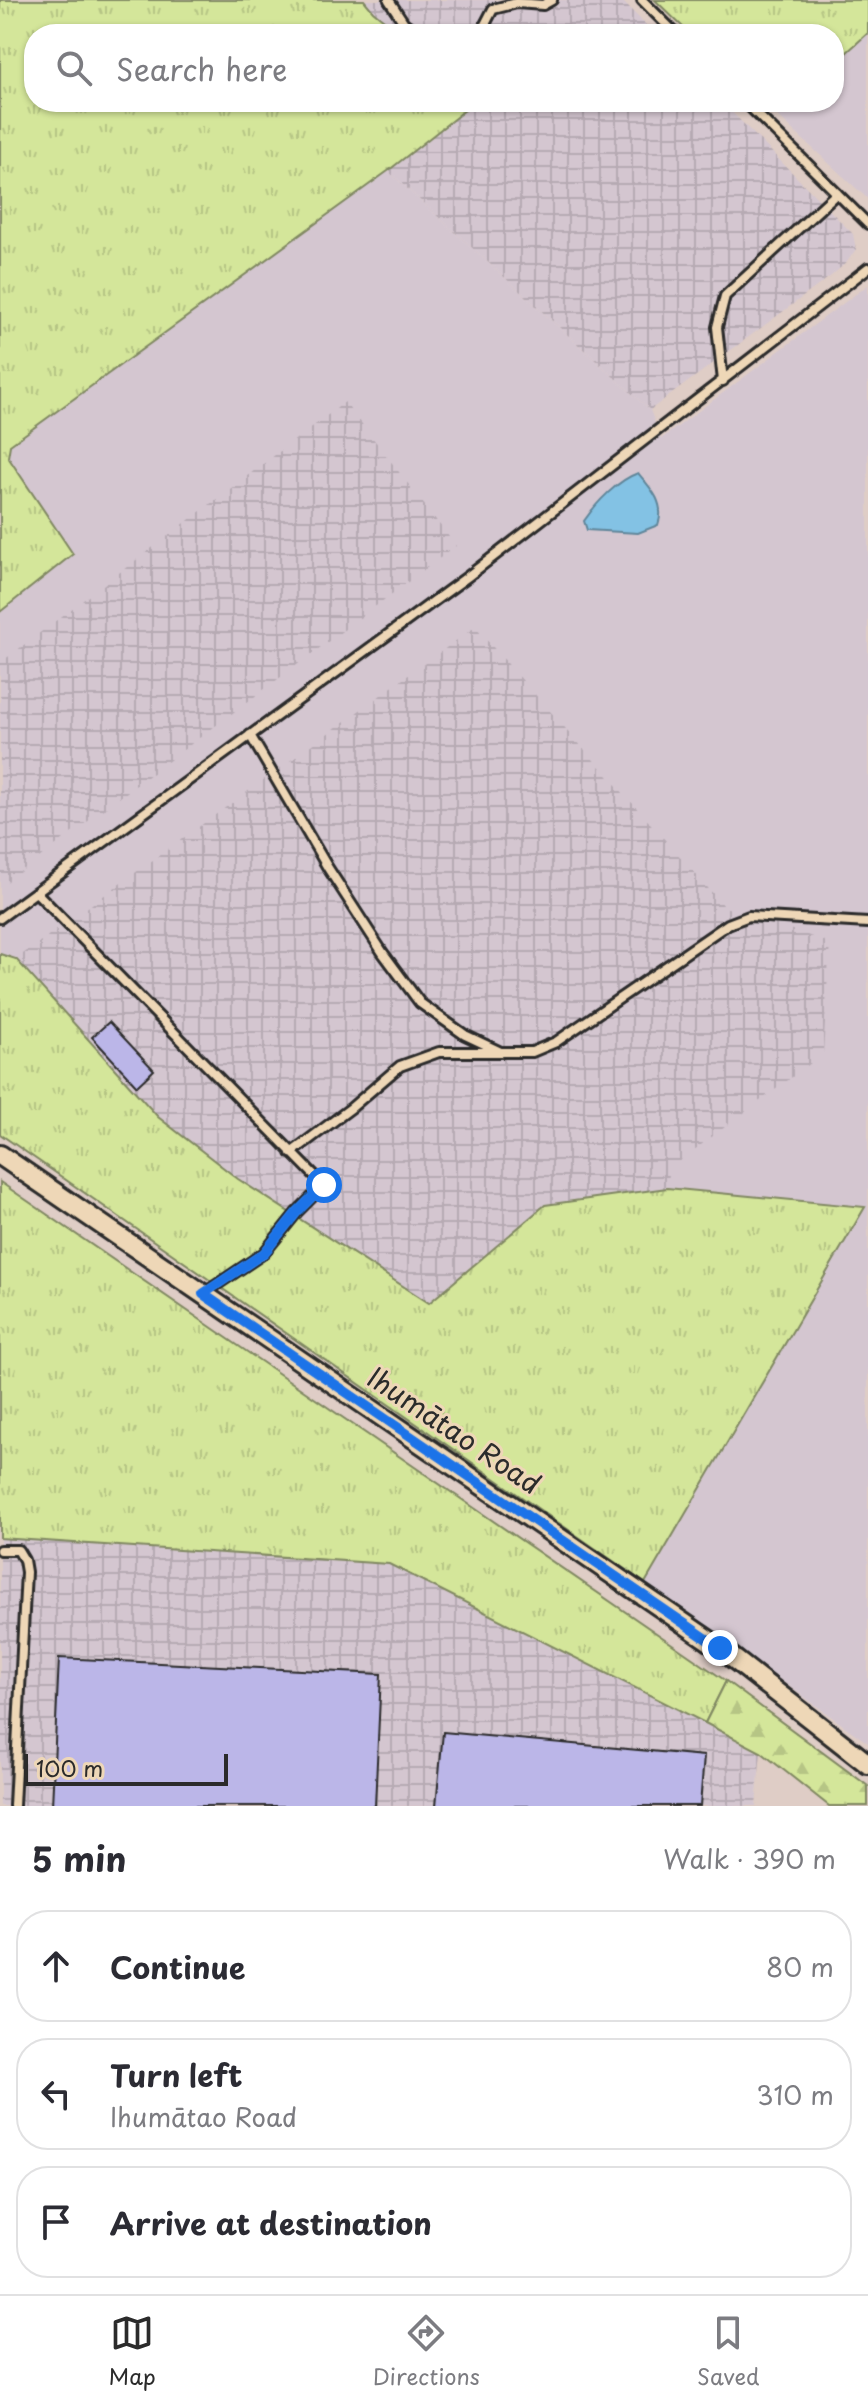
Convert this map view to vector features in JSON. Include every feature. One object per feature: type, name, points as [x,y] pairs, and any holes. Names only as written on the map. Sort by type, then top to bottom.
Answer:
[{"type":"street","name":"Ihumātao Road","points":[[0,1155],[720,1648],[868,1764]]},
{"type":"lane","points":[[389,0],[405,24]]},
{"type":"lane","points":[[485,24],[493,9],[517,3],[543,5],[552,0]]},
{"type":"lane","points":[[642,0],[666,24]]},
{"type":"lane","points":[[755,112],[868,224]]},
{"type":"lane","points":[[723,381],[717,327],[725,296],[837,193]]},
{"type":"lane","points":[[0,918],[467,577],[867,271]]},
{"type":"lane","points":[[250,735],[328,868],[383,953],[420,1003],[465,1035],[505,1054]]},
{"type":"lane","points":[[36,892],[324,1185],[264,1253],[203,1294]]},
{"type":"lane","points":[[291,1153],[400,1066],[439,1052],[532,1052],[556,1042],[728,924],[749,916],[868,923]]},
{"type":"lane","points":[[0,1550],[18,1550],[26,1572],[14,1806]]},
{"type":"shaded area","points":[[364,0],[621,0],[645,24],[389,24]]},
{"type":"shaded area","points":[[655,0],[868,0],[868,199],[773,112],[844,112],[844,24],[680,24]]},
{"type":"shaded area","points":[[462,112],[732,112],[853,234],[856,249],[831,276],[650,410],[388,171]]},
{"type":"shaded area","points":[[388,171],[650,410],[661,439],[868,285],[868,1743],[645,1583],[865,1208],[545,1205],[0,954],[0,612],[72,554],[8,457],[10,445]]},
{"type":"shaded area","points":[[345,402],[456,546],[0,887],[0,663]]},
{"type":"shaded area","points":[[475,627],[725,907],[830,943],[823,1054],[670,1168],[667,1188],[545,1205],[429,1303],[237,1179],[158,1117],[16,959]]},
{"type":"shaded area","points":[[0,1538],[389,1564],[449,1591],[761,1752],[756,1806],[0,1806]]},
{"type":"green space","points":[[0,0],[364,0],[389,24],[24,24],[24,112],[462,112],[388,171],[10,445],[8,457],[73,554],[0,612]]},
{"type":"green space","points":[[655,0],[868,0],[868,33],[844,55],[844,24],[680,24]]},
{"type":"green space","points":[[0,954],[16,959],[158,1117],[238,1179],[429,1303],[545,1205],[667,1188],[865,1207],[645,1583],[0,1134]]},
{"type":"green space","points":[[0,1182],[726,1681],[705,1723],[389,1564],[0,1538]]},
{"type":"green space","points":[[726,1681],[868,1786],[868,1806],[829,1806],[761,1752],[705,1723]]},
{"type":"water","points":[[638,473],[659,503],[658,525],[638,533],[587,530],[584,521],[595,507],[615,487]]},
{"type":"building","points":[[109,1022],[154,1070],[137,1086],[92,1037]]},
{"type":"building","points":[[59,1658],[381,1674],[375,1806],[52,1806]]},
{"type":"building","points":[[443,1732],[704,1756],[700,1806],[436,1806]]},
{"type":"route","points":[[324,1185],[264,1253],[203,1294],[720,1648]]}]
